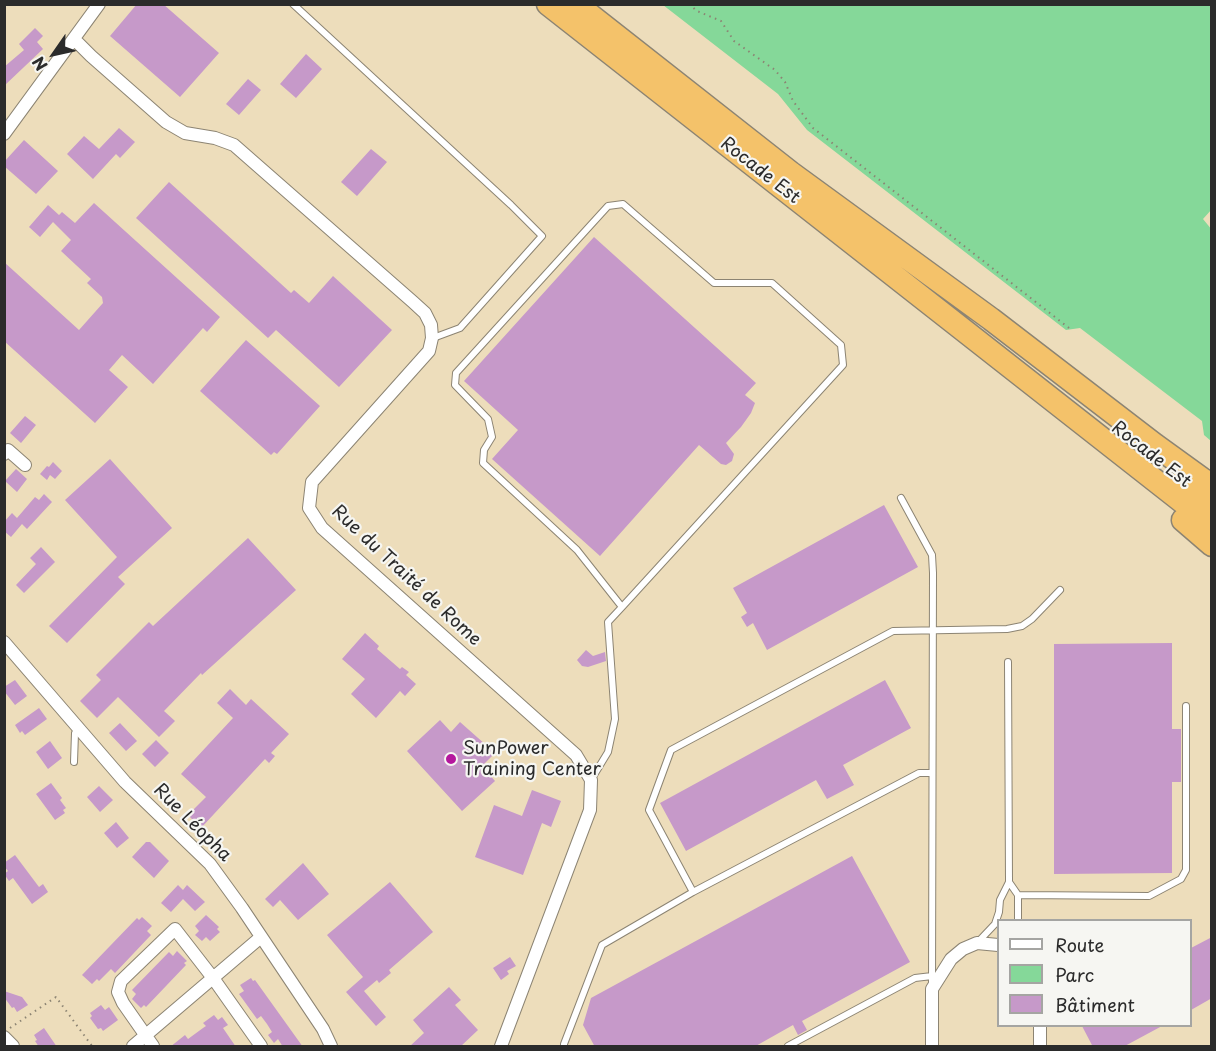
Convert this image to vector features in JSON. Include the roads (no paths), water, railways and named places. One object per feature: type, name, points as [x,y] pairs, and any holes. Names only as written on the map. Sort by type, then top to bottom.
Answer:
[{"type":"highway","name":"Rocade Est","points":[[548,4],[1212,525]]},
{"type":"highway","name":"Rocade Est","points":[[576,4],[1212,503]]},
{"type":"highway","points":[[836,206],[992,319],[1155,445],[1212,485]]},
{"type":"highway","points":[[1089,428],[1103,452],[1212,545]]},
{"type":"street","points":[[4,134],[99,4]]},
{"type":"street","points":[[74,39],[166,122],[185,133],[215,138],[234,146],[425,313],[431,325],[432,339]]},
{"type":"street","name":"Rue du Traité de Rome","points":[[432,339],[429,351],[312,482],[309,508],[322,528],[576,755],[591,780]]},
{"type":"street","points":[[4,453],[8,450],[25,465]]},
{"type":"street","name":"Rue Léopha","points":[[4,642],[125,782],[210,864],[242,908],[322,1029],[331,1047]]},
{"type":"street","points":[[501,1047],[590,810],[591,780]]},
{"type":"street","points":[[149,1041],[118,992],[121,981],[175,929],[213,978],[261,1047]]},
{"type":"street","points":[[133,1047],[149,1041],[213,978],[261,937]]},
{"type":"street","points":[[932,1047],[932,989],[951,959],[963,949],[977,943],[997,945]]},
{"type":"street","points":[[1040,1027],[1040,1047]]},
{"type":"street","points":[[4,1037],[13,1047]]},
{"type":"lane","points":[[293,4],[542,236],[460,328],[432,339]]},
{"type":"lane","points":[[591,780],[608,752],[615,719],[608,622],[622,607],[843,364],[841,345],[772,283],[714,283],[623,204],[608,206],[456,372],[455,385],[488,419],[492,437],[484,450],[483,463],[577,550],[622,607]]},
{"type":"lane","points":[[901,498],[932,555],[932,989]]},
{"type":"lane","points":[[693,892],[649,810],[671,750],[893,631],[1022,626],[1060,590]]},
{"type":"lane","points":[[977,943],[995,924],[1000,900],[1009,882],[1008,662]]},
{"type":"lane","points":[[1018,895],[1149,896],[1181,879],[1186,870],[1186,706]]},
{"type":"lane","points":[[74,762],[75,733],[79,729]]},
{"type":"lane","points":[[564,1047],[602,945],[693,892],[919,774],[932,773]]},
{"type":"lane","points":[[1009,882],[1018,895],[1018,919]]},
{"type":"lane","points":[[788,1047],[915,978],[932,976]]},
{"type":"place","name":"SunPower Training Center","points":[[451,759]]}]
